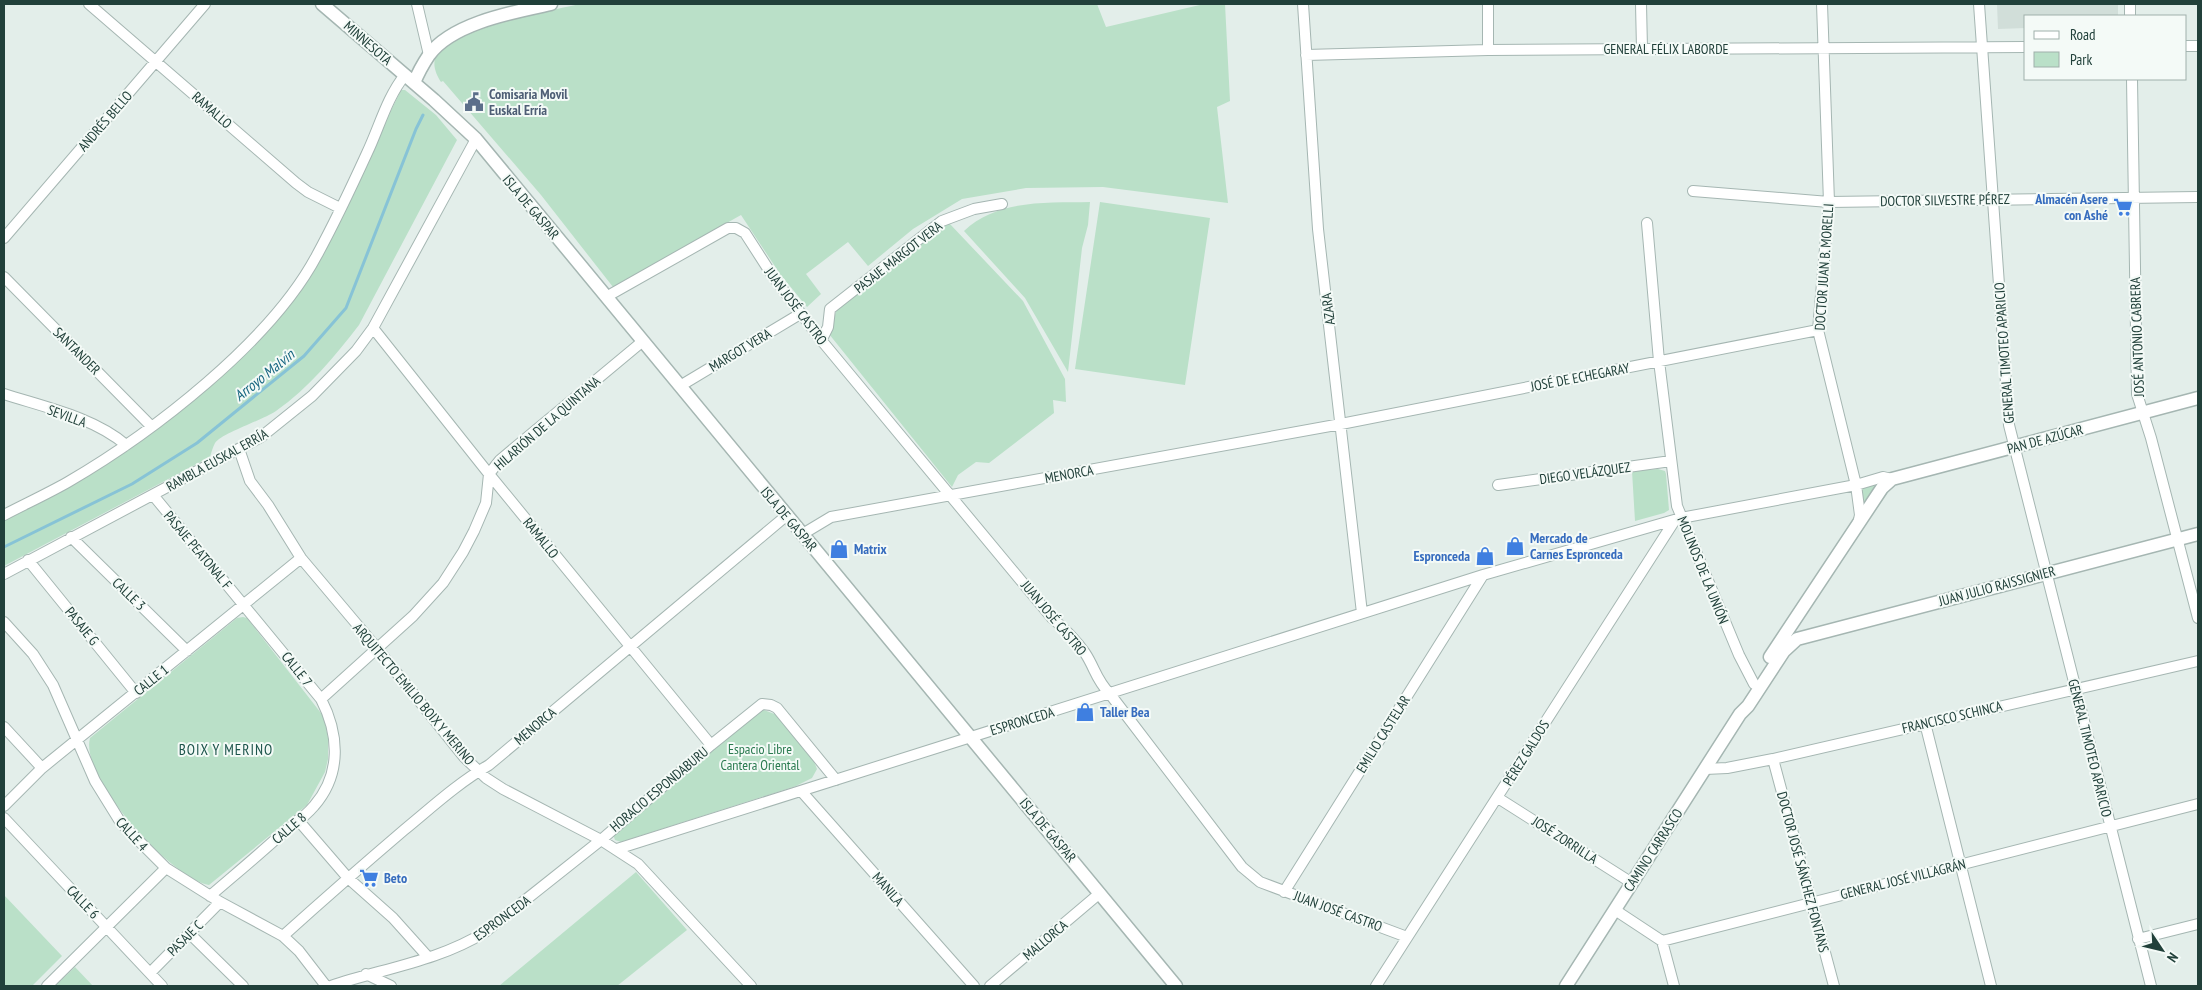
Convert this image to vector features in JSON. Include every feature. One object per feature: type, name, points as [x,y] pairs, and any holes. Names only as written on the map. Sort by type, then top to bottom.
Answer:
[{"type":"street","name":"RAMALLO","points":[[90,4],[296,183],[308,192],[340,208]]},
{"type":"street","name":"ANDRÉS BELLO","points":[[4,238],[205,4]]},
{"type":"street","name":"MINNESOTA","points":[[322,4],[409,79]]},
{"type":"street","points":[[418,4],[429,55]]},
{"type":"street","points":[[4,514],[66,484],[151,426],[197,391],[279,310],[316,257],[367,154],[394,90],[409,79],[429,55],[450,37],[483,22],[551,4]]},
{"type":"street","name":"AZARA","points":[[1303,4],[1318,229],[1342,424],[1362,613]]},
{"type":"street","points":[[1488,4],[1488,50]]},
{"type":"street","points":[[1641,4],[1642,49]]},
{"type":"street","name":"DOCTOR JUAN B. MORELLI","points":[[1822,4],[1822,49],[1829,202],[1818,330],[1856,485],[1860,515],[1858,525]]},
{"type":"street","name":"GENERAL TIMOTEO APARICIO","points":[[1979,4],[2009,425],[2045,574],[2151,986]]},
{"type":"street","name":"GENERAL FÉLIX LABORDE","points":[[1306,55],[1488,50],[2024,47]]},
{"type":"street","name":"ISLA DE GASPAR","points":[[409,79],[476,140],[1176,986]]},
{"type":"street","name":"JOSÉ ANTONIO CABRERA","points":[[2132,80],[2137,385],[2198,618]]},
{"type":"street","name":"RAMBLA EUSKAL ERRÍA","points":[[4,574],[239,449],[281,422],[312,396],[356,351],[373,328],[476,140]]},
{"type":"street","name":"DOCTOR SILVESTRE PÉREZ","points":[[1693,191],[1829,202],[2198,197]]},
{"type":"street","name":"PASAJE MARGOT VERA","points":[[821,340],[828,327],[830,309],[932,228],[956,215],[1002,204]]},
{"type":"street","name":"MOLINOS DE LA UNIÓN","points":[[1647,223],[1659,361],[1678,519],[1754,684]]},
{"type":"street","name":"JUAN JOSÉ CASTRO","points":[[606,297],[728,228],[736,228],[745,234],[800,314],[821,340],[1052,618],[1067,630],[1086,654],[1100,683],[1242,867],[1260,882],[1408,937]]},
{"type":"street","name":"SANTANDER","points":[[4,277],[151,426]]},
{"type":"street","name":"MARGOT VERA","points":[[680,386],[800,314]]},
{"type":"street","name":"RAMALLO","points":[[373,328],[489,474],[711,745]]},
{"type":"street","name":"JOSÉ DE ECHEGARAY","points":[[1342,424],[1818,330]]},
{"type":"street","name":"HILARIÓN DE LA QUINTANA","points":[[321,699],[428,601],[453,568],[463,552],[486,503],[489,474],[500,460],[643,341]]},
{"type":"street","name":"SEVILLA","points":[[4,394],[62,413],[106,431],[126,444]]},
{"type":"street","name":"PAN DE AZÚCAR","points":[[1892,479],[2198,398]]},
{"type":"street","name":"MENORCA","points":[[801,534],[832,517],[1342,424]]},
{"type":"street","name":"ARQUITECTO EMILIO BOIX Y MERINO","points":[[239,449],[250,481],[268,504],[301,558],[376,647],[464,757],[479,771],[519,798],[601,840],[638,864],[751,986]]},
{"type":"street","name":"DIEGO VELÁZQUEZ","points":[[1498,485],[1671,461]]},
{"type":"street","name":"ESPRONCEDA","points":[[617,849],[802,792],[1362,613],[1678,519],[1856,485],[1883,477],[1892,479]]},
{"type":"street","name":"CAMINO CARRASCO","points":[[1740,714],[1742,703],[1754,684],[1882,488],[1892,479]]},
{"type":"street","name":"PASAJE PEATONAL F","points":[[153,495],[244,605]]},
{"type":"street","name":"MENORCA","points":[[283,936],[348,878],[448,794],[489,765],[786,516]]},
{"type":"street","name":"PÉREZ GALDOS","points":[[1376,986],[1678,519]]},
{"type":"street","name":"JUAN JULIO RAISSIGNIER","points":[[1796,639],[2198,534]]},
{"type":"street","name":"CALLE 3","points":[[71,537],[187,651]]},
{"type":"street","name":"CALLE 1","points":[[4,806],[42,768],[301,558]]},
{"type":"street","name":"PASAJE G","points":[[28,560],[136,693]]},
{"type":"street","name":"EMILIO CASTELAR","points":[[1284,892],[1483,576]]},
{"type":"street","name":"CALLE 7","points":[[244,605],[321,699],[328,713],[336,741]]},
{"type":"street","name":"CALLE 4","points":[[4,622],[34,654],[43,669],[65,707],[96,784],[121,824],[166,868],[220,902],[283,936],[298,951],[326,986]]},
{"type":"street","name":"CAMINO CARRASCO","points":[[1566,986],[1740,714],[1748,706],[1784,651],[1796,639]]},
{"type":"street","name":"FRANCISCO SCHINCA","points":[[1706,769],[1727,768],[1773,759],[2198,661]]},
{"type":"street","name":"HORACIO ESPONDABURU","points":[[601,840],[711,745],[757,707],[765,704],[777,708],[836,780]]},
{"type":"street","points":[[1925,723],[1991,986]]},
{"type":"street","points":[[4,727],[42,768]]},
{"type":"street","name":"CALLE 8","points":[[210,896],[314,807],[329,782],[335,762],[336,741]]},
{"type":"street","name":"DOCTOR JOSÉ SÁNCHEZ FONTANS","points":[[1773,759],[1834,986]]},
{"type":"street","name":"MANILA","points":[[802,792],[974,986]]},
{"type":"street","name":"JOSÉ ZORRILLA","points":[[1498,798],[1632,883]]},
{"type":"street","name":"GENERAL JOSÉ VILLAGRÁN","points":[[1662,941],[2198,804]]},
{"type":"street","name":"CALLE 6","points":[[4,818],[162,986]]},
{"type":"street","points":[[298,820],[348,878],[393,918],[428,957]]},
{"type":"street","name":"ESPRONCEDA","points":[[331,986],[428,957],[469,942],[485,932],[601,840]]},
{"type":"street","points":[[47,986],[166,868]]},
{"type":"street","name":"MALLORCA","points":[[990,986],[1100,894]]},
{"type":"street","name":"PASAJE C","points":[[150,973],[220,902]]},
{"type":"street","points":[[1615,910],[1662,941],[1674,986]]},
{"type":"street","points":[[2138,939],[2198,924]]},
{"type":"street","points":[[189,933],[243,986]]},
{"type":"street","points":[[366,974],[391,986]]},
{"type":"shaded area","points":[[1997,4],[2118,4],[2118,15],[2024,15],[2024,28],[1998,29]]},
{"type":"green space","points":[[580,4],[1097,4],[1106,27],[1204,4],[1225,4],[1230,101],[1217,107],[1228,203],[1103,187],[1026,188],[962,199],[913,229],[868,266],[848,242],[806,274],[821,294],[807,307],[780,274],[741,215],[613,287],[541,195],[443,81],[441,82],[436,73],[435,66],[436,56],[444,47],[460,38],[502,22]]},
{"type":"green space","points":[[401,90],[405,90],[436,115],[457,140],[359,325],[341,348],[300,392],[276,411],[219,439],[215,443],[210,457],[4,566],[4,520],[104,466],[163,425],[216,381],[246,352],[295,298],[310,277]]},
{"type":"green space","points":[[1090,202],[1088,225],[1082,248],[1068,372],[1025,298],[964,231],[977,221],[1007,208],[1040,203]]},
{"type":"green space","points":[[1100,202],[1210,218],[1185,385],[1075,369]]},
{"type":"green space","points":[[949,223],[1023,301],[1065,379],[1066,402],[1053,400],[1054,413],[989,463],[976,462],[958,475],[952,487],[829,334],[837,309]]},
{"type":"green space","points":[[1658,469],[1665,471],[1666,474],[1669,510],[1635,521],[1632,471]]},
{"type":"green space","points":[[1883,480],[1863,508],[1861,491],[1868,485]]},
{"type":"green space","points":[[237,618],[247,618],[324,717],[328,738],[328,759],[325,772],[307,805],[209,885],[193,878],[173,865],[131,824],[113,800],[99,776],[90,755],[90,738]]},
{"type":"green space","name":"Espacio Libre Cantera Oriental","points":[[764,710],[777,715],[813,759],[817,769],[812,778],[796,786],[621,842],[615,840],[613,834],[758,711]]},
{"type":"green space","points":[[636,872],[687,930],[617,986],[499,986]]},
{"type":"green space","points":[[4,895],[62,956],[32,986],[4,986]]},
{"type":"green space","points":[[75,967],[93,986],[55,986]]},
{"type":"waterway","name":"Arroyo Malvín","points":[[4,547],[132,484],[197,443],[304,356],[346,308],[423,115]]},
{"type":"place","name":"Comisaria Movil Euskal Erría","points":[[474,102]]},
{"type":"place","name":"Almacén Asere con Ashé","points":[[2123,207]]},
{"type":"place","name":"Mercado de Carnes Espronceda","points":[[1515,546]]},
{"type":"place","name":"Matrix","points":[[839,549]]},
{"type":"place","name":"Espronceda","points":[[1485,556]]},
{"type":"place","name":"Taller Bea","points":[[1085,712]]},
{"type":"place","name":"Beto","points":[[369,878]]},
{"type":"district","name":"BOIX Y MERINO","points":[[226,749]]}]
